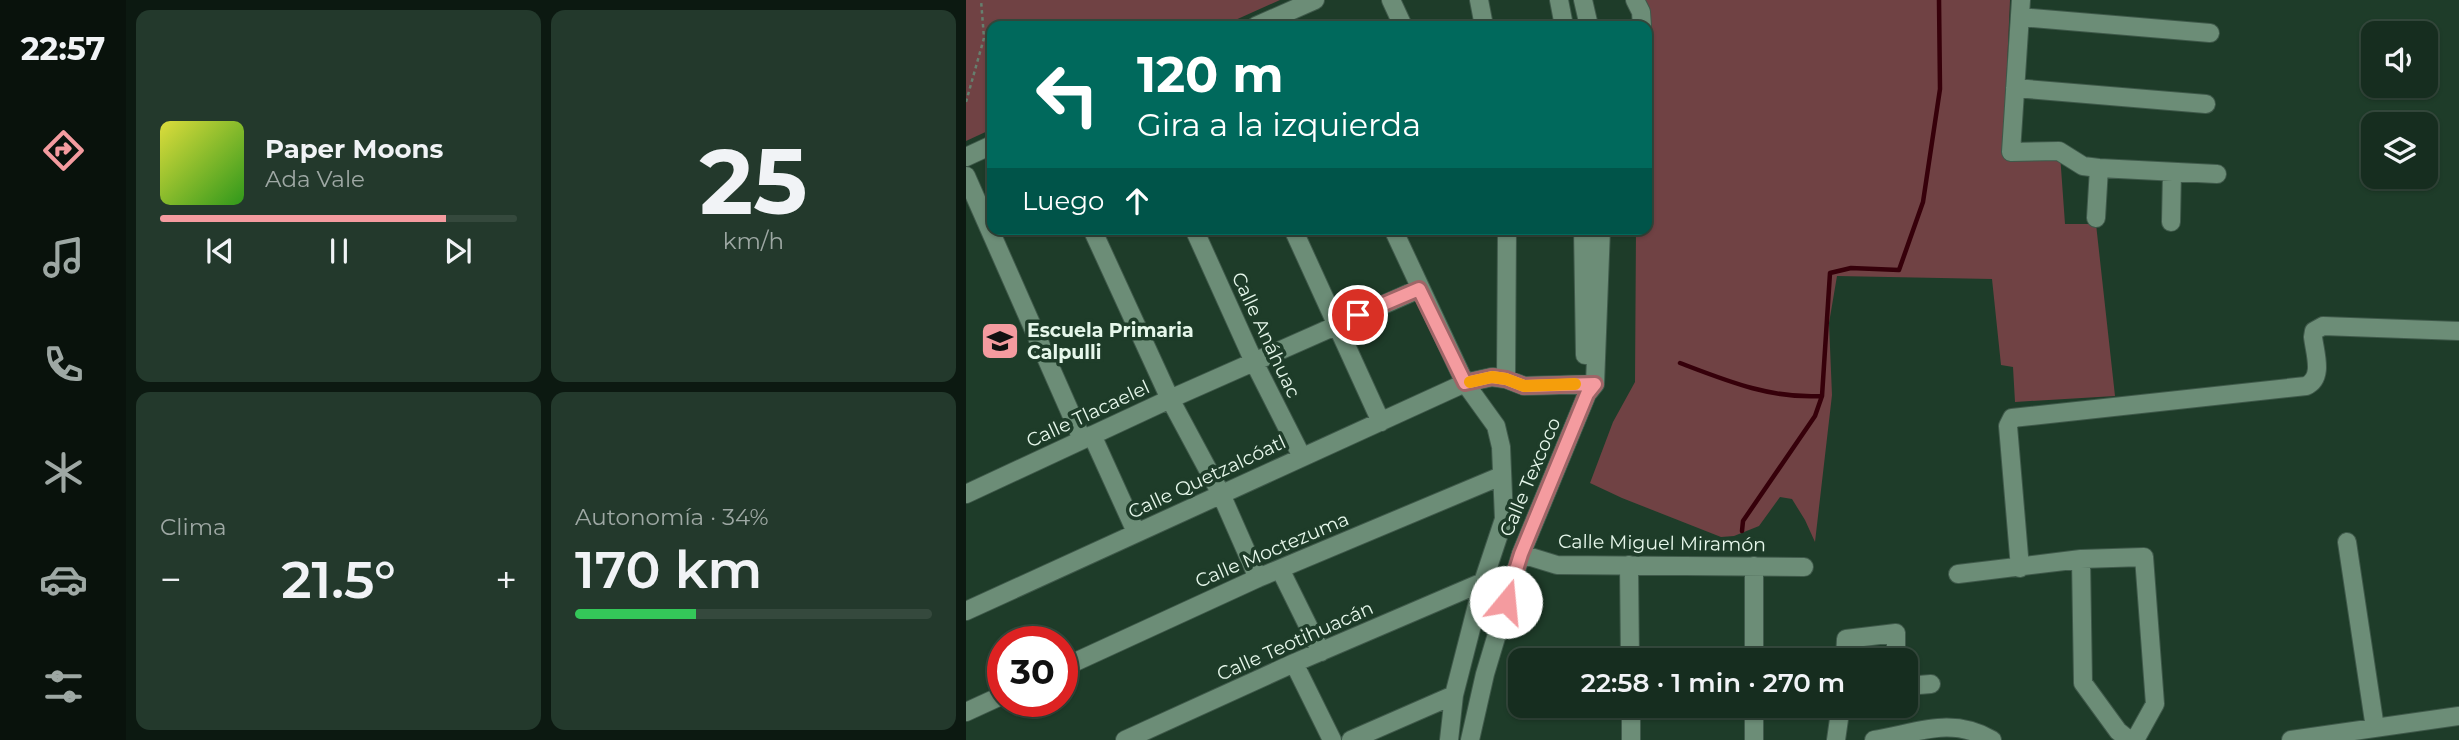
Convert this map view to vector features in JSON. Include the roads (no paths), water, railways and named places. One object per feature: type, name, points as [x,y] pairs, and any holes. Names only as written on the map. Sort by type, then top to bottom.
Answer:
[{"type":"street","points":[[1264,21],[1293,4],[1315,0]]},
{"type":"street","points":[[1391,0],[1401,21]]},
{"type":"street","points":[[1479,0],[1483,21]]},
{"type":"street","points":[[1559,0],[1563,21]]},
{"type":"street","points":[[1583,0],[1588,21]]},
{"type":"street","points":[[1635,0],[1642,12],[1643,21]]},
{"type":"street","points":[[1293,4],[1301,21]]},
{"type":"street","points":[[2210,33],[2020,9],[2011,152],[2059,150],[2082,166],[2217,174]]},
{"type":"street","points":[[2015,88],[2206,104]]},
{"type":"street","points":[[966,157],[987,147]]},
{"type":"street","points":[[2096,218],[2099,168]]},
{"type":"street","points":[[2171,222],[2172,172]]},
{"type":"street","points":[[966,176],[987,221]]},
{"type":"street","points":[[993,235],[1087,437],[1136,533]]},
{"type":"street","points":[[1095,235],[1170,399],[1221,494],[1258,578]]},
{"type":"street","name":"Calle Anáhuac","points":[[1197,235],[1254,362],[1302,457]]},
{"type":"street","points":[[1296,235],[1381,422]]},
{"type":"street","points":[[1396,235],[1465,383],[1496,426],[1500,447],[1504,519],[1483,582],[1454,695],[1449,740]]},
{"type":"street","name":"Calle Texcoco","points":[[1583,235],[1589,387]]},
{"type":"street","name":"Calle Texcoco","points":[[1470,740],[1485,674],[1521,554],[1589,387],[1601,235]]},
{"type":"street","points":[[1507,238],[1506,379],[1524,386],[1589,387]]},
{"type":"street","name":"Calle Tlacaelel","points":[[966,494],[1170,399],[1419,289]]},
{"type":"street","points":[[2020,568],[2008,426],[2009,421],[2016,416],[2305,386],[2313,383],[2317,376],[2313,337],[2314,331],[2322,326],[2459,331]]},
{"type":"street","name":"Calle Quetzalcóatl","points":[[966,611],[1465,383],[1492,377],[1506,379]]},
{"type":"street","name":"Calle Moctezuma","points":[[1078,661],[1258,578],[1501,476]]},
{"type":"street","points":[[2347,542],[2375,728]]},
{"type":"street","name":"Calle Miguel Miramón","points":[[1521,554],[1557,565],[1804,567]]},
{"type":"street","points":[[1958,574],[2081,559],[2144,557],[2155,704],[2135,740]]},
{"type":"street","points":[[2081,559],[2083,683],[2118,731],[2129,740]]},
{"type":"street","points":[[1629,565],[1630,648]]},
{"type":"street","points":[[1754,566],[1754,648]]},
{"type":"street","points":[[1280,569],[1321,652]]},
{"type":"street","name":"Calle Teotihuacán","points":[[1125,740],[1294,663],[1483,582]]},
{"type":"street","points":[[1845,648],[1846,639],[1896,633],[1896,648]]},
{"type":"street","points":[[1294,663],[1332,740]]},
{"type":"street","points":[[1918,685],[1931,684]]},
{"type":"street","points":[[1350,740],[1454,695]]},
{"type":"street","points":[[966,712],[987,702]]},
{"type":"street","points":[[2291,740],[2459,716]]},
{"type":"street","points":[[1631,718],[1631,740]]},
{"type":"street","points":[[1754,718],[1754,740]]},
{"type":"street","points":[[1836,740],[1839,718]]},
{"type":"street","points":[[1875,740],[1939,727],[1960,727],[1992,740]]},
{"type":"waterway","points":[[1742,531],[1743,521],[1815,416],[1822,396],[1830,273],[1851,268],[1899,270],[1923,202],[1940,89],[1939,0]]},
{"type":"waterway","points":[[1680,363],[1767,392],[1822,396]]},
{"type":"place","name":"Escuela Primaria Calpulli","points":[[1000,341]]}]
